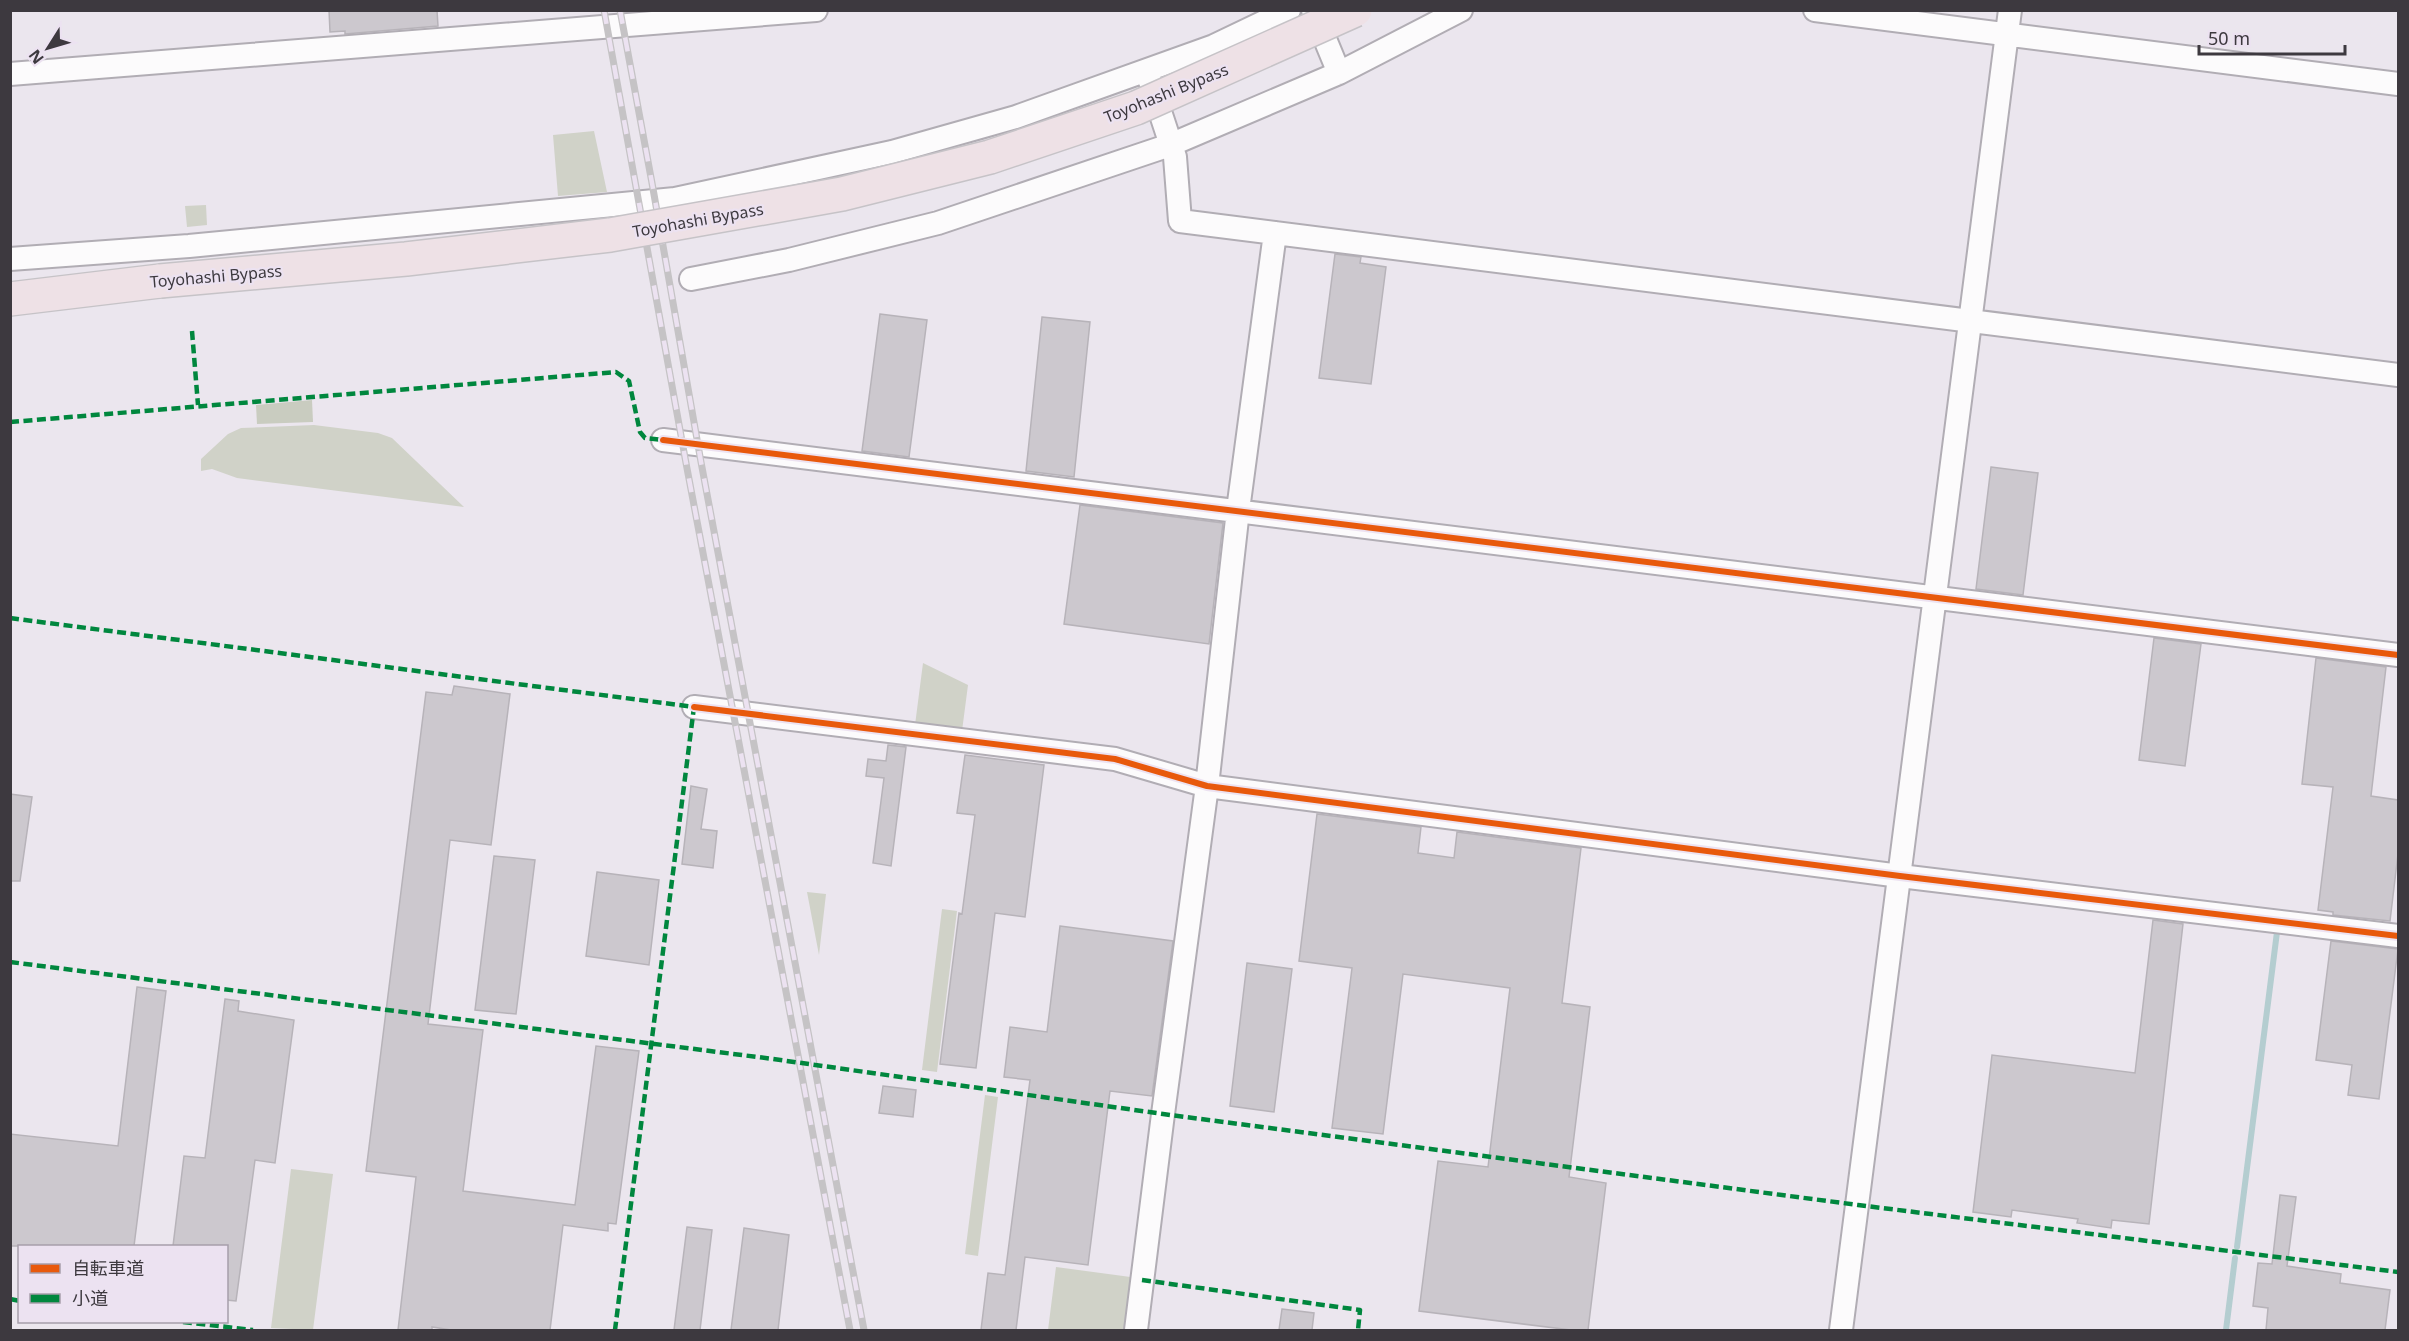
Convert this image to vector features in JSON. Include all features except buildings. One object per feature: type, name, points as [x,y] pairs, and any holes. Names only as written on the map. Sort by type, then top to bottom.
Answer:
[{"type":"highway","name":"Toyohashi Bypass","points":[[10,282],[408,248],[745,202],[841,182],[998,140],[1131,95],[1328,10]]},
{"type":"highway","name":"Toyohashi Bypass","points":[[10,299],[160,281],[417,257],[610,235],[842,194],[990,157],[1136,108],[1355,10]]},
{"type":"street","points":[[10,74],[816,10]]},
{"type":"street","points":[[10,259],[189,246],[675,199],[892,152],[1016,117],[1147,72],[1214,46],[1289,10]]},
{"type":"street","points":[[1313,10],[1339,73]]},
{"type":"street","points":[[691,279],[789,260],[938,223],[1170,145],[1339,73],[1461,10]]},
{"type":"street","points":[[1815,10],[2398,84]]},
{"type":"street","points":[[1841,1330],[1937,596],[2010,10]]},
{"type":"street","points":[[1147,72],[1175,157],[1180,221],[2398,375]]},
{"type":"street","points":[[1136,1330],[1162,1114],[1207,786],[1238,510],[1275,233]]},
{"type":"street","points":[[663,440],[1937,596],[2398,655]]},
{"type":"street","points":[[694,707],[1115,759],[1207,786],[1900,876],[2398,936]]},
{"type":"shaded area","points":[[594,131],[607,192],[558,196],[553,135]]},
{"type":"shaded area","points":[[206,205],[207,225],[187,227],[185,206]]},
{"type":"shaded area","points":[[312,400],[313,422],[257,424],[256,405]]},
{"type":"shaded area","points":[[314,425],[378,433],[392,438],[464,507],[237,478],[212,469],[201,471],[201,459],[228,434],[241,428]]},
{"type":"shaded area","points":[[923,663],[968,685],[962,731],[915,725]]},
{"type":"shaded area","points":[[807,892],[826,894],[819,955]]},
{"type":"shaded area","points":[[942,909],[957,911],[937,1072],[922,1070]]},
{"type":"shaded area","points":[[985,1095],[998,1097],[978,1256],[965,1254]]},
{"type":"shaded area","points":[[291,1169],[333,1174],[313,1330],[271,1328]]},
{"type":"shaded area","points":[[1056,1267],[1138,1278],[1132,1330],[1048,1330]]},
{"type":"waterway","points":[[2237,1247],[2277,932]]},
{"type":"waterway","points":[[2226,1330],[2235,1258]]},
{"type":"railway","points":[[604,10],[686,463],[850,1330]]},
{"type":"railway","points":[[620,10],[701,462],[864,1330]]},
{"type":"marked path","points":[[192,331],[198,405]]},
{"type":"marked path","points":[[10,422],[616,372],[629,381],[640,432],[645,438],[663,440]]},
{"type":"marked path","points":[[10,618],[694,707],[615,1330]]},
{"type":"marked path","points":[[10,962],[773,1059],[1163,1114],[1858,1205],[2398,1272]]},
{"type":"marked path","points":[[1142,1280],[1360,1310],[1358,1330]]},
{"type":"marked path","points":[[10,1299],[18,1301]]},
{"type":"marked path","points":[[192,1323],[253,1330]]},
{"type":"cycle path","points":[[663,440],[2398,655]]},
{"type":"cycle path","points":[[694,707],[1115,759],[1207,786],[1900,876],[2398,936]]}]
